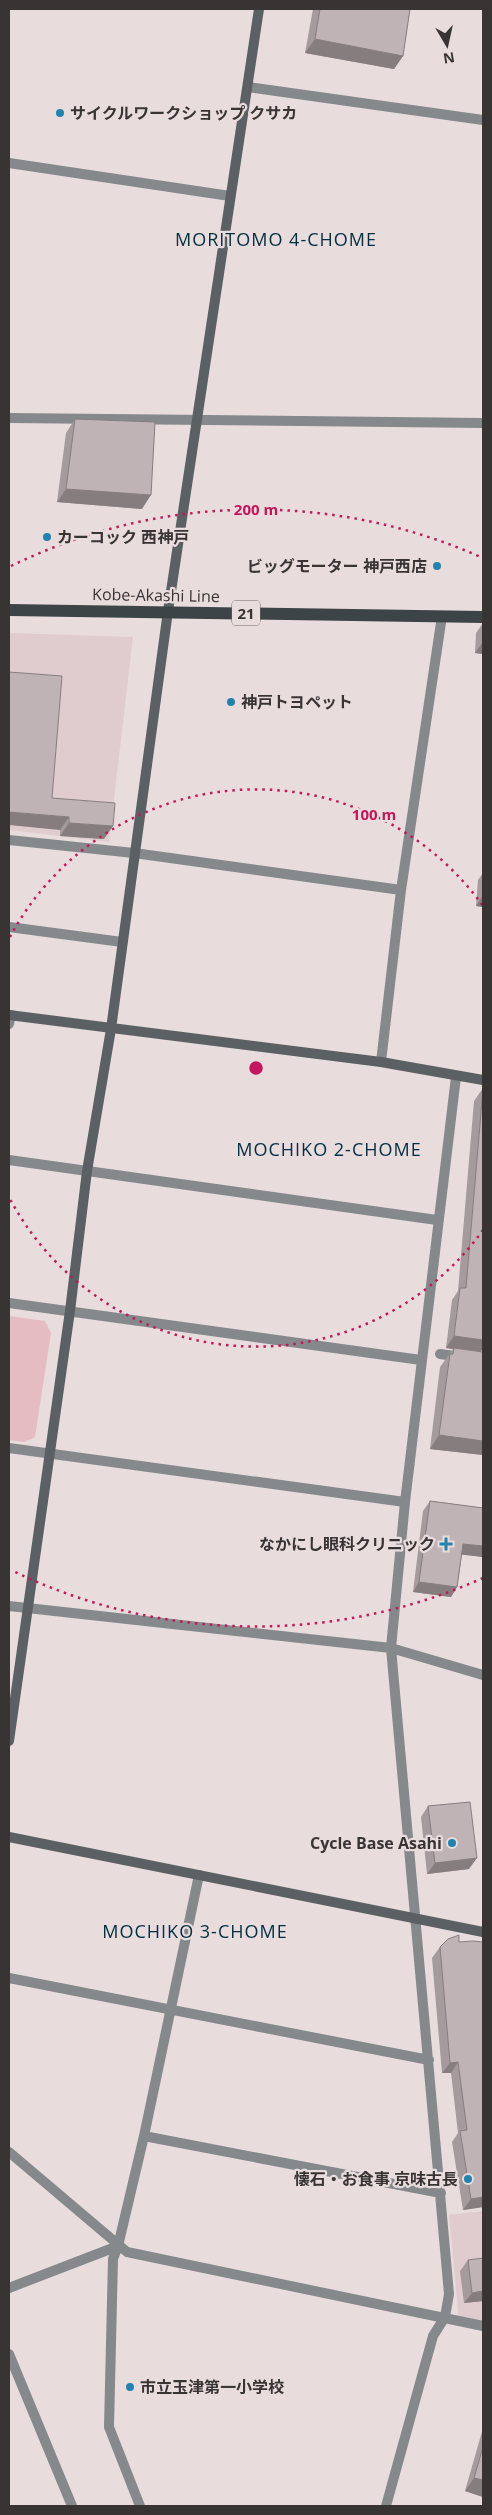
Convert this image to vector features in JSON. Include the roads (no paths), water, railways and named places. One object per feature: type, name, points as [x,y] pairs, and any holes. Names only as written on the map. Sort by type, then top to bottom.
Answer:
[{"type":"main road","name":"Kobe-Akashi Line","points":[[9,610],[483,617]]},
{"type":"street","points":[[9,1741],[26,1608],[70,1311],[86,1171],[111,1030],[168,612],[259,9]]},
{"type":"street","points":[[248,87],[483,120]]},
{"type":"street","points":[[9,163],[230,196]]},
{"type":"street","points":[[9,418],[483,422]]},
{"type":"street","points":[[381,1062],[401,890],[442,616]]},
{"type":"street","points":[[9,840],[134,853],[401,890]]},
{"type":"street","points":[[9,926],[122,942]]},
{"type":"street","points":[[9,1018],[381,1062],[456,1077],[483,1080]]},
{"type":"street","points":[[386,2506],[433,2336],[445,2317],[449,2294],[417,1917],[391,1648],[421,1360],[456,1077]]},
{"type":"street","points":[[9,1160],[437,1220]]},
{"type":"street","points":[[9,1302],[421,1360]]},
{"type":"street","points":[[440,1354],[483,1360]]},
{"type":"street","points":[[9,1448],[405,1502]]},
{"type":"street","points":[[9,1606],[391,1648],[483,1675]]},
{"type":"street","points":[[9,1837],[417,1917],[483,1932]]},
{"type":"street","points":[[140,2506],[109,2427],[113,2260],[144,2136],[199,1875]]},
{"type":"street","points":[[9,1978],[429,2060]]},
{"type":"street","points":[[144,2136],[441,2193]]},
{"type":"street","points":[[9,2152],[127,2252],[483,2326]]},
{"type":"street","points":[[9,2288],[118,2246]]},
{"type":"street","points":[[9,2354],[72,2506]]},
{"type":"place","name":"サイクルワークショップ クサカ","points":[[60,113]]},
{"type":"place","name":"カーコック 西神戸","points":[[47,537]]},
{"type":"place","name":"ビッグモーター 神戸西店","points":[[437,566]]},
{"type":"place","name":"神戸トヨペット","points":[[231,702]]},
{"type":"place","name":"なかにし眼科クリニック","points":[[446,1544]]},
{"type":"place","name":"Cycle Base Asahi","points":[[452,1843]]},
{"type":"place","name":"懐石・お食事 京味古長","points":[[468,2179]]},
{"type":"place","name":"市立玉津第一小学校","points":[[130,2387]]},
{"type":"district","name":"MORITOMO 4-CHOME","points":[[276,239]]},
{"type":"district","name":"MOCHIKO 2-CHOME","points":[[329,1149]]},
{"type":"district","name":"MOCHIKO 3-CHOME","points":[[195,1931]]}]
